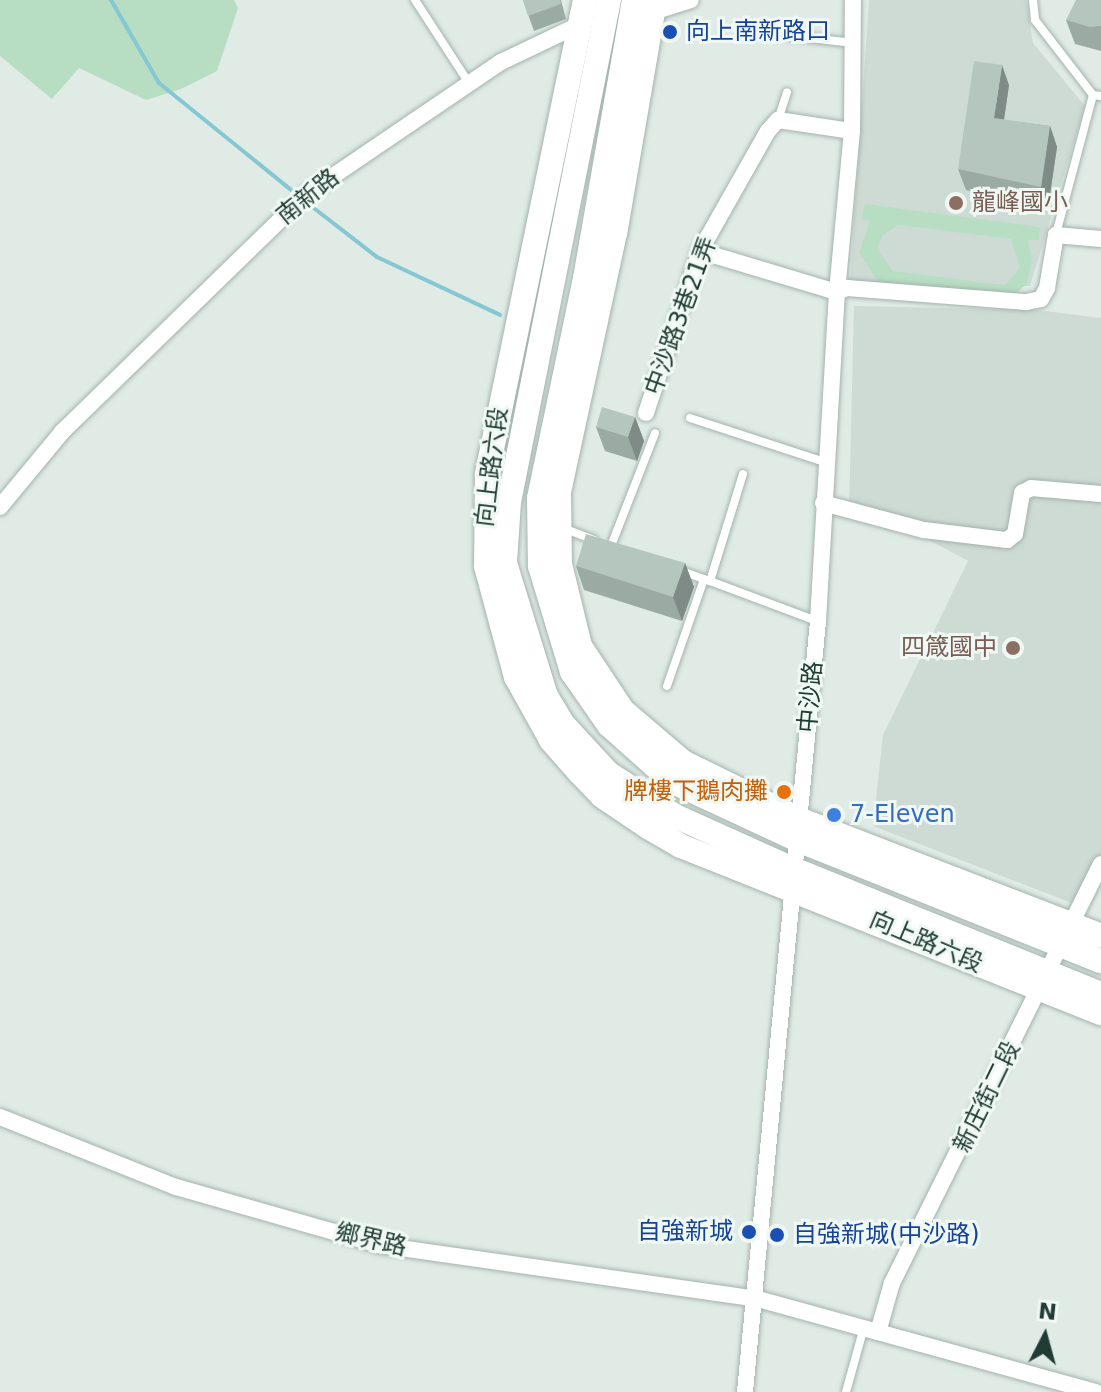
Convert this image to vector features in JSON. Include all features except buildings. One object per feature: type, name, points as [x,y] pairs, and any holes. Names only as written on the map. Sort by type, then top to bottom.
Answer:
[{"type":"main road","name":"向上路六段","points":[[644,7],[615,233],[566,450],[558,527],[560,564],[580,646],[623,711],[683,762],[800,830]]},
{"type":"main road","name":"向上路六段","points":[[644,7],[539,498],[540,566],[572,672],[609,725],[673,782],[1066,934],[1101,961]]},
{"type":"main road","name":"向上路六段","points":[[608,8],[520,435],[505,563],[546,696],[584,749],[648,801],[792,878],[1044,982],[1101,1013]]},
{"type":"main road","name":"向上路六段","points":[[583,12],[487,475],[484,542],[491,598],[516,677],[533,710],[551,740],[602,796],[681,846],[792,878]]},
{"type":"main road","name":"向上路六段","points":[[1066,934],[1101,936]]},
{"type":"main road","name":"向上路六段","points":[[1044,982],[1101,994]]},
{"type":"street","name":"南新路","points":[[0,507],[62,432],[301,199],[469,84],[583,12],[691,0]]},
{"type":"street","name":"中沙路","points":[[745,1392],[758,1299],[792,878],[800,830],[818,621],[825,462],[852,131],[853,0]]},
{"type":"street","points":[[778,120],[852,131]]},
{"type":"street","name":"中沙路3巷21弄","points":[[646,413],[700,251],[778,120]]},
{"type":"street","points":[[700,251],[837,292],[847,288],[1026,302],[1041,299],[1056,235],[1101,239]]},
{"type":"street","points":[[823,503],[924,530],[1007,540],[1015,534],[1022,493],[1031,488],[1101,494]]},
{"type":"street","name":"新庄街二段","points":[[871,1329],[1101,864]]},
{"type":"street","name":"鄉界路","points":[[0,1117],[176,1187],[379,1245],[758,1299],[871,1329],[1046,1386],[1096,1392]]},
{"type":"lane","points":[[415,0],[469,84]]},
{"type":"lane","points":[[1033,0],[1035,20],[1097,95],[1056,235]]},
{"type":"lane","points":[[775,34],[853,43]]},
{"type":"lane","points":[[778,120],[787,92]]},
{"type":"lane","points":[[690,418],[825,462]]},
{"type":"lane","points":[[611,546],[655,433]]},
{"type":"lane","points":[[667,686],[743,474]]},
{"type":"lane","points":[[558,527],[624,551]]},
{"type":"lane","points":[[664,565],[818,621]]},
{"type":"lane","points":[[848,1392],[871,1329]]},
{"type":"shaded area","name":"龍峰國小","points":[[869,0],[1026,0],[1033,43],[1085,106],[1030,286],[850,283]]},
{"type":"shaded area","name":"四箴國中","points":[[854,306],[1037,310],[1101,318],[1101,864],[1077,905],[873,826],[883,735],[968,561],[910,530],[849,509]]},
{"type":"green space","points":[[0,0],[234,0],[238,8],[217,71],[181,89],[146,100],[79,68],[52,99],[0,56]]},
{"type":"green space","points":[[865,204],[1040,227],[1039,240],[1028,240],[1032,260],[1027,284],[1010,298],[879,283],[859,253],[870,221],[861,219]],"holes":[[[898,225],[1011,239],[1020,268],[1005,285],[893,271],[877,249],[883,235]]]},
{"type":"waterway","points":[[111,0],[159,83],[300,197]]},
{"type":"waterway","points":[[306,202],[377,257],[500,315]]},
{"type":"place","name":"向上南新路口","points":[[670,32]]},
{"type":"place","name":"龍峰國小","points":[[956,203]]},
{"type":"place","name":"四箴國中","points":[[1013,648]]},
{"type":"place","name":"牌樓下鵝肉攤","points":[[784,792]]},
{"type":"place","name":"7-Eleven","points":[[834,815]]},
{"type":"place","name":"自強新城","points":[[749,1232]]},
{"type":"place","name":"自強新城(中沙路)","points":[[777,1235]]}]
